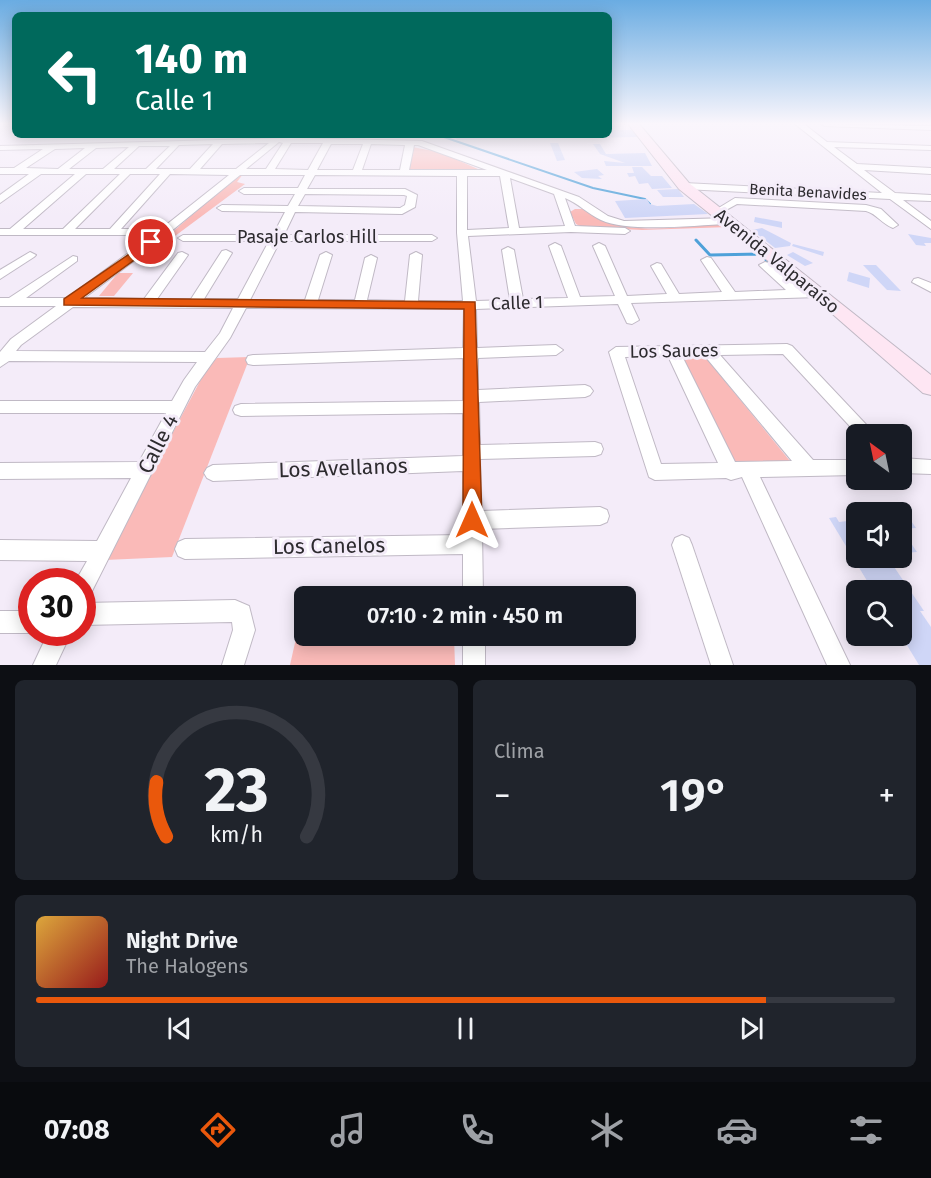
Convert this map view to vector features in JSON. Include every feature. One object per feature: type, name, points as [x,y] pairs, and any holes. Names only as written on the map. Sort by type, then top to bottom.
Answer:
[{"type":"main road","name":"Avenida Valparaíso","points":[[659,155],[684,186],[819,293],[931,387]]},
{"type":"street","points":[[16,171],[40,155]]},
{"type":"street","points":[[60,171],[81,155]]},
{"type":"street","points":[[106,171],[124,155]]},
{"type":"street","points":[[149,171],[165,155]]},
{"type":"street","points":[[193,171],[207,155]]},
{"type":"street","points":[[2,359],[16,342],[164,232],[259,155]]},
{"type":"street","points":[[269,172],[280,155]]},
{"type":"street","name":"Calle 4","points":[[93,568],[177,407],[208,357],[225,335],[321,155]]},
{"type":"street","points":[[357,172],[363,155]]},
{"type":"street","points":[[404,172],[410,155]]},
{"type":"street","points":[[452,155],[576,199],[604,218],[623,224],[728,221]]},
{"type":"street","points":[[840,155],[931,226]]},
{"type":"street","points":[[474,172],[483,165]]},
{"type":"street","points":[[856,167],[931,171]]},
{"type":"street","points":[[0,171],[504,173]]},
{"type":"street","points":[[0,200],[39,171]]},
{"type":"street","points":[[14,231],[84,171]]},
{"type":"street","points":[[67,231],[128,171]]},
{"type":"street","points":[[114,230],[168,171]]},
{"type":"street","points":[[462,172],[462,234],[470,305],[473,586]]},
{"type":"street","points":[[504,173],[515,232]]},
{"type":"street","name":"Benita Benavides","points":[[684,186],[931,198]]},
{"type":"street","points":[[222,208],[407,210],[412,195],[410,193],[244,191]]},
{"type":"street","points":[[558,193],[571,229]]},
{"type":"street","points":[[728,221],[735,201],[866,208],[877,211],[893,225]]},
{"type":"street","points":[[565,211],[587,207]]},
{"type":"street","points":[[462,234],[571,229],[643,233],[728,221]]},
{"type":"street","points":[[0,232],[114,230],[164,232]]},
{"type":"street","name":"Pasaje Carlos Hill","points":[[183,238],[432,238]]},
{"type":"street","points":[[555,246],[575,301]]},
{"type":"street","points":[[598,246],[633,320]]},
{"type":"street","points":[[508,250],[517,303]]},
{"type":"street","points":[[195,303],[226,253]]},
{"type":"street","points":[[0,274],[30,255]]},
{"type":"street","points":[[148,303],[182,255]]},
{"type":"street","points":[[310,304],[326,255]]},
{"type":"street","points":[[411,304],[416,255]]},
{"type":"street","points":[[360,304],[371,258]]},
{"type":"street","points":[[6,302],[73,259]]},
{"type":"street","points":[[706,260],[731,296]]},
{"type":"street","points":[[765,265],[797,294]]},
{"type":"street","points":[[657,266],[675,298]]},
{"type":"street","points":[[931,283],[918,282],[931,288]]},
{"type":"street","name":"Calle 1","points":[[6,302],[470,305],[819,293]]},
{"type":"street","name":"Los Sauces","points":[[740,471],[655,472],[616,352],[787,349],[858,424]]},
{"type":"street","points":[[254,360],[556,350]]},
{"type":"street","points":[[707,350],[809,468]]},
{"type":"street","points":[[673,351],[740,471],[839,665]]},
{"type":"street","points":[[2,359],[208,357]]},
{"type":"street","points":[[241,410],[471,401],[585,392]]},
{"type":"street","points":[[0,407],[177,407]]},
{"type":"street","name":"Los Avellanos","points":[[213,473],[595,449]]},
{"type":"street","points":[[912,466],[930,467]]},
{"type":"street","points":[[740,471],[846,467]]},
{"type":"street","points":[[0,471],[144,470]]},
{"type":"street","points":[[472,520],[600,516]]},
{"type":"street","name":"Los Canelos","points":[[185,549],[472,544]]},
{"type":"street","points":[[682,545],[722,665]]},
{"type":"street","points":[[0,550],[102,551]]},
{"type":"street","points":[[96,614],[235,611],[241,614],[243,630],[233,665]]},
{"type":"street","points":[[0,622],[18,622]]},
{"type":"street","points":[[44,665],[54,646]]},
{"type":"street","points":[[474,646],[474,665]]},
{"type":"shaded area","points":[[410,155],[446,155],[478,169],[407,169]]},
{"type":"shaded area","points":[[240,174],[243,174],[237,182],[245,184],[171,239],[163,240]]},
{"type":"shaded area","points":[[575,209],[584,209],[615,224],[632,227],[669,228],[723,224],[729,227],[642,230],[582,227],[576,224],[570,212]]},
{"type":"shaded area","points":[[118,273],[133,273],[114,296],[99,296]]},
{"type":"shaded area","points":[[250,357],[172,557],[105,560],[207,368],[217,358]]},
{"type":"shaded area","points":[[680,358],[706,358],[790,461],[731,462]]},
{"type":"shaded area","points":[[294,646],[454,646],[455,665],[290,665]]},
{"type":"building","points":[[555,155],[563,155],[565,160],[557,161]]},
{"type":"building","points":[[603,155],[646,155],[652,166],[606,166],[604,161],[625,163]]},
{"type":"building","points":[[632,167],[642,167],[651,176],[662,176],[672,188],[652,189],[648,183],[639,184],[635,176],[629,177],[627,173],[634,173]]},
{"type":"building","points":[[597,169],[604,175],[598,176],[602,179],[582,178],[574,172]]},
{"type":"building","points":[[678,189],[684,197],[663,197],[657,190]]},
{"type":"building","points":[[647,199],[650,204],[657,206],[694,204],[708,214],[625,218],[615,201]]},
{"type":"building","points":[[755,217],[782,222],[782,228],[754,222]]},
{"type":"building","points":[[762,228],[791,243],[790,246],[775,248],[752,230]]},
{"type":"building","points":[[908,234],[931,238],[931,243],[924,243],[926,246],[916,245]]},
{"type":"building","points":[[793,244],[824,252],[823,256],[792,246]]},
{"type":"building","points":[[793,252],[813,263],[805,266],[787,255]]},
{"type":"building","points":[[863,265],[876,265],[901,291],[887,290]]},
{"type":"building","points":[[849,272],[870,278],[869,288],[847,281]]},
{"type":"building","points":[[836,517],[839,522],[846,521],[846,546],[829,518]]},
{"type":"building","points":[[859,568],[895,568],[903,580],[867,580]]},
{"type":"building","points":[[912,593],[931,627],[931,665],[919,665],[907,646],[912,646]]},
{"type":"waterway","points":[[497,155],[593,188],[645,199],[650,204]]},
{"type":"waterway","points":[[696,240],[710,255],[760,254],[789,281]]},
{"type":"route","points":[[151,242],[68,302],[470,305],[472,520]]}]
